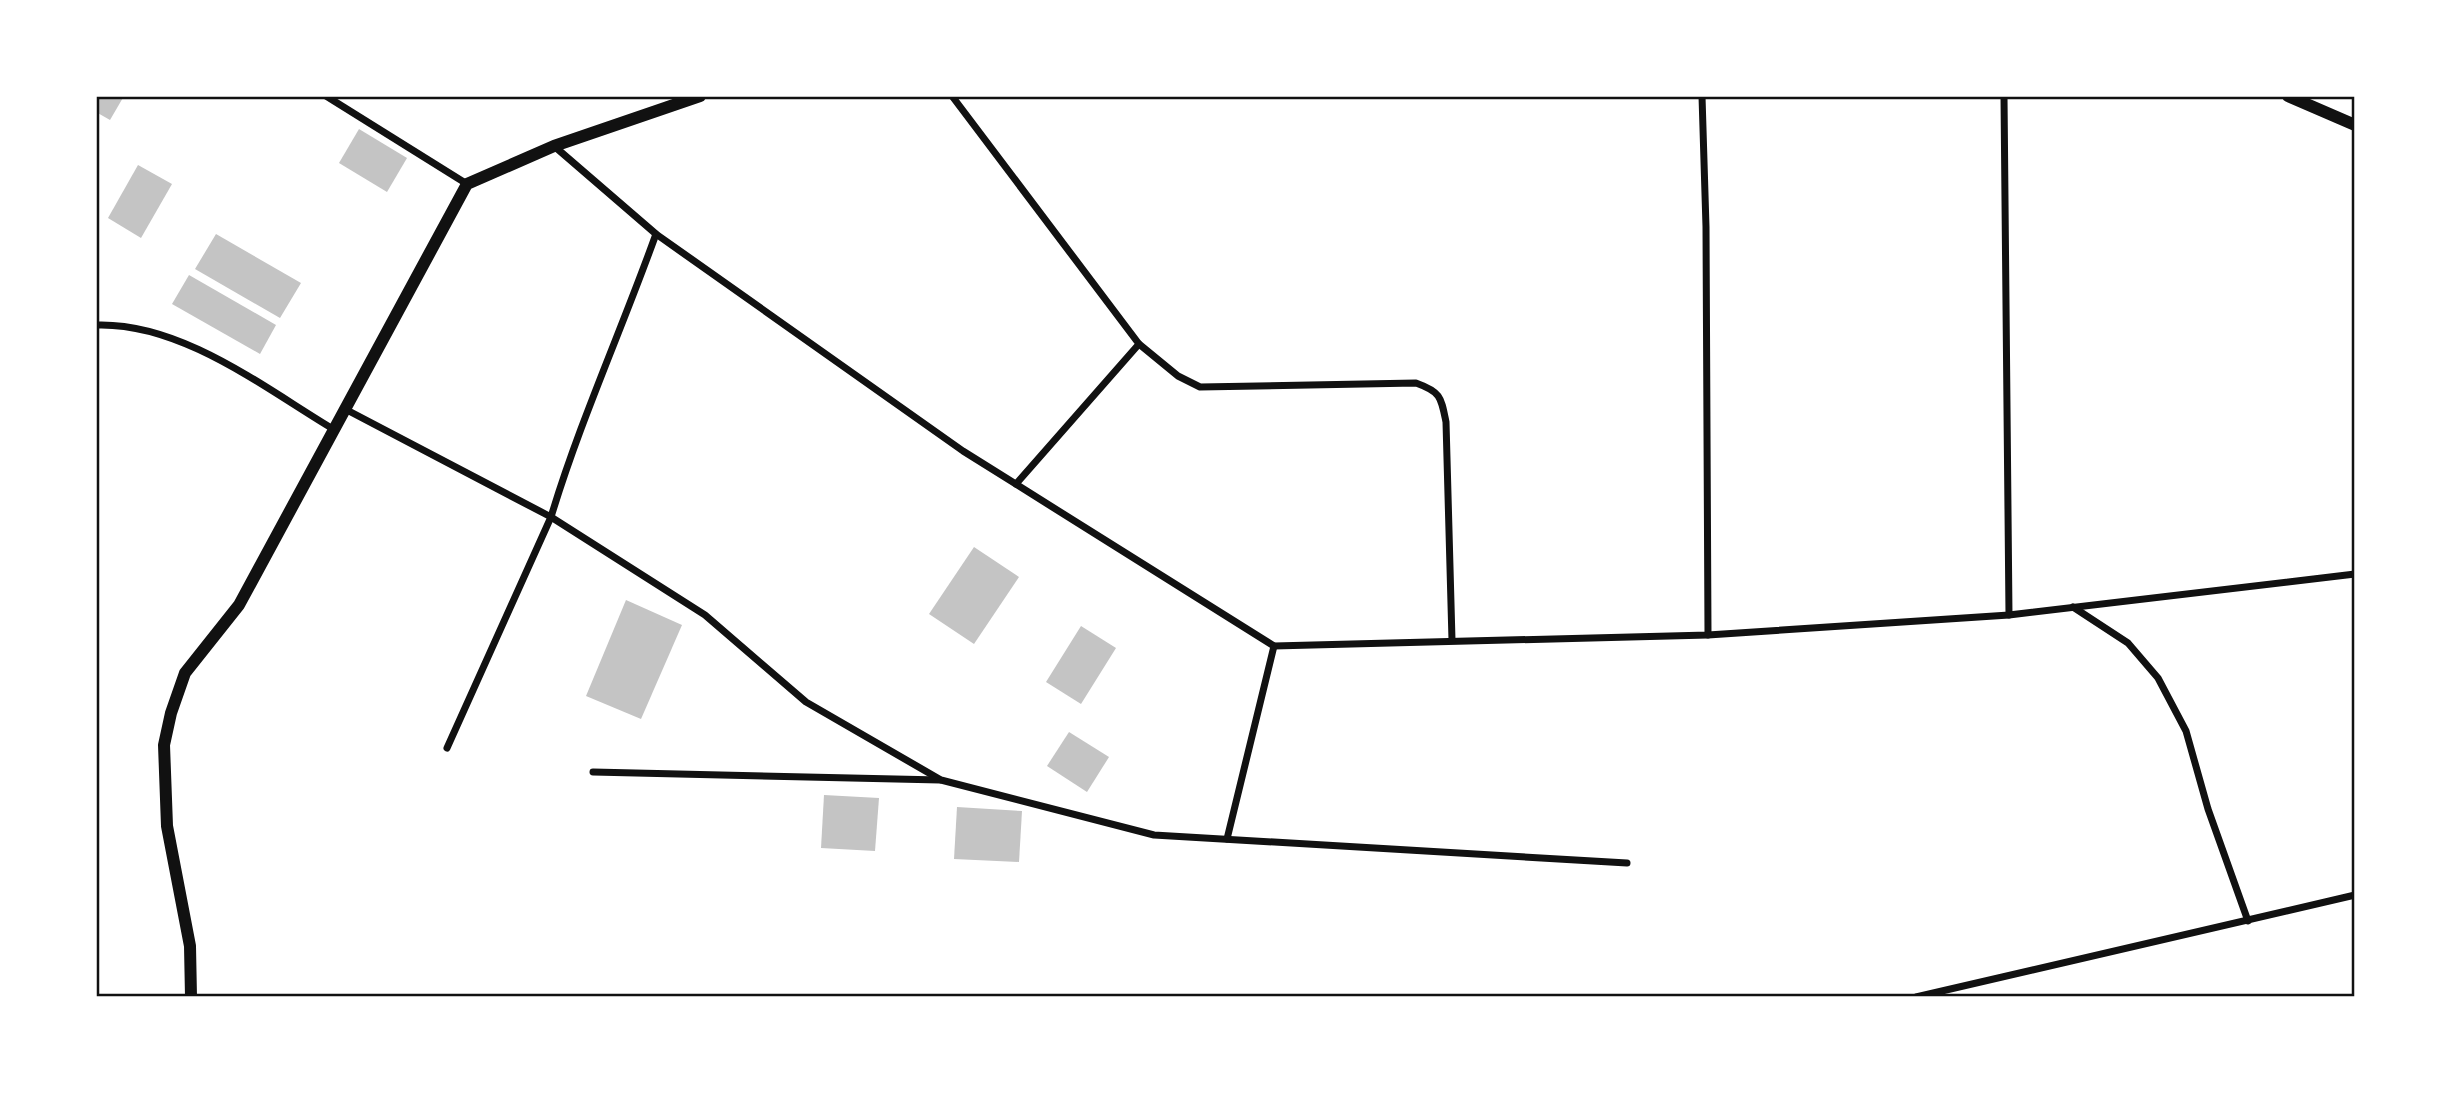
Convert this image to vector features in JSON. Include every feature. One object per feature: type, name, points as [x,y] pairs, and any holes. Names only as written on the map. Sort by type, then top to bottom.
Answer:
[{"type":"street","points":[[326,96],[467,184]]},
{"type":"street","points":[[191,997],[190,946],[167,826],[164,745],[171,713],[185,673],[239,605],[467,184],[554,146],[700,96]]},
{"type":"street","points":[[951,96],[1139,344],[1178,376],[1200,387],[1416,383],[1432,388],[1441,398],[1446,422],[1452,640]]},
{"type":"street","points":[[1702,96],[1706,240],[1708,635]]},
{"type":"street","points":[[2004,96],[2009,615]]},
{"type":"street","points":[[2288,96],[2355,125]]},
{"type":"street","points":[[554,146],[656,234],[963,451],[1274,646],[1708,635],[2009,615],[2355,574]]},
{"type":"street","points":[[447,748],[551,517],[570,455],[627,315],[656,234]]},
{"type":"street","points":[[96,325],[137,328],[181,341],[227,365],[333,429]]},
{"type":"street","points":[[1016,484],[1139,344]]},
{"type":"street","points":[[345,409],[551,517],[705,615],[806,702],[941,780]]},
{"type":"street","points":[[2072,607],[2128,643],[2158,678],[2186,732],[2208,809],[2248,921]]},
{"type":"street","points":[[1227,839],[1274,646]]},
{"type":"street","points":[[593,772],[941,780],[1154,835],[1627,863]]},
{"type":"street","points":[[1916,997],[2355,895]]},
{"type":"building","points":[[96,96],[124,96],[110,120],[96,112]]},
{"type":"building","points":[[359,129],[407,158],[387,192],[339,163]]},
{"type":"building","points":[[138,165],[172,184],[141,238],[108,218]]},
{"type":"building","points":[[216,234],[301,283],[280,318],[195,269]]},
{"type":"building","points":[[189,275],[276,325],[260,354],[172,304]]},
{"type":"building","points":[[974,547],[1019,577],[974,644],[929,614]]},
{"type":"building","points":[[626,600],[682,625],[641,719],[586,696]]},
{"type":"building","points":[[1081,626],[1116,648],[1081,704],[1046,682]]},
{"type":"building","points":[[1069,732],[1109,757],[1087,792],[1047,766]]},
{"type":"building","points":[[824,795],[879,798],[875,851],[821,848]]},
{"type":"building","points":[[957,807],[1022,811],[1019,862],[954,859]]}]
